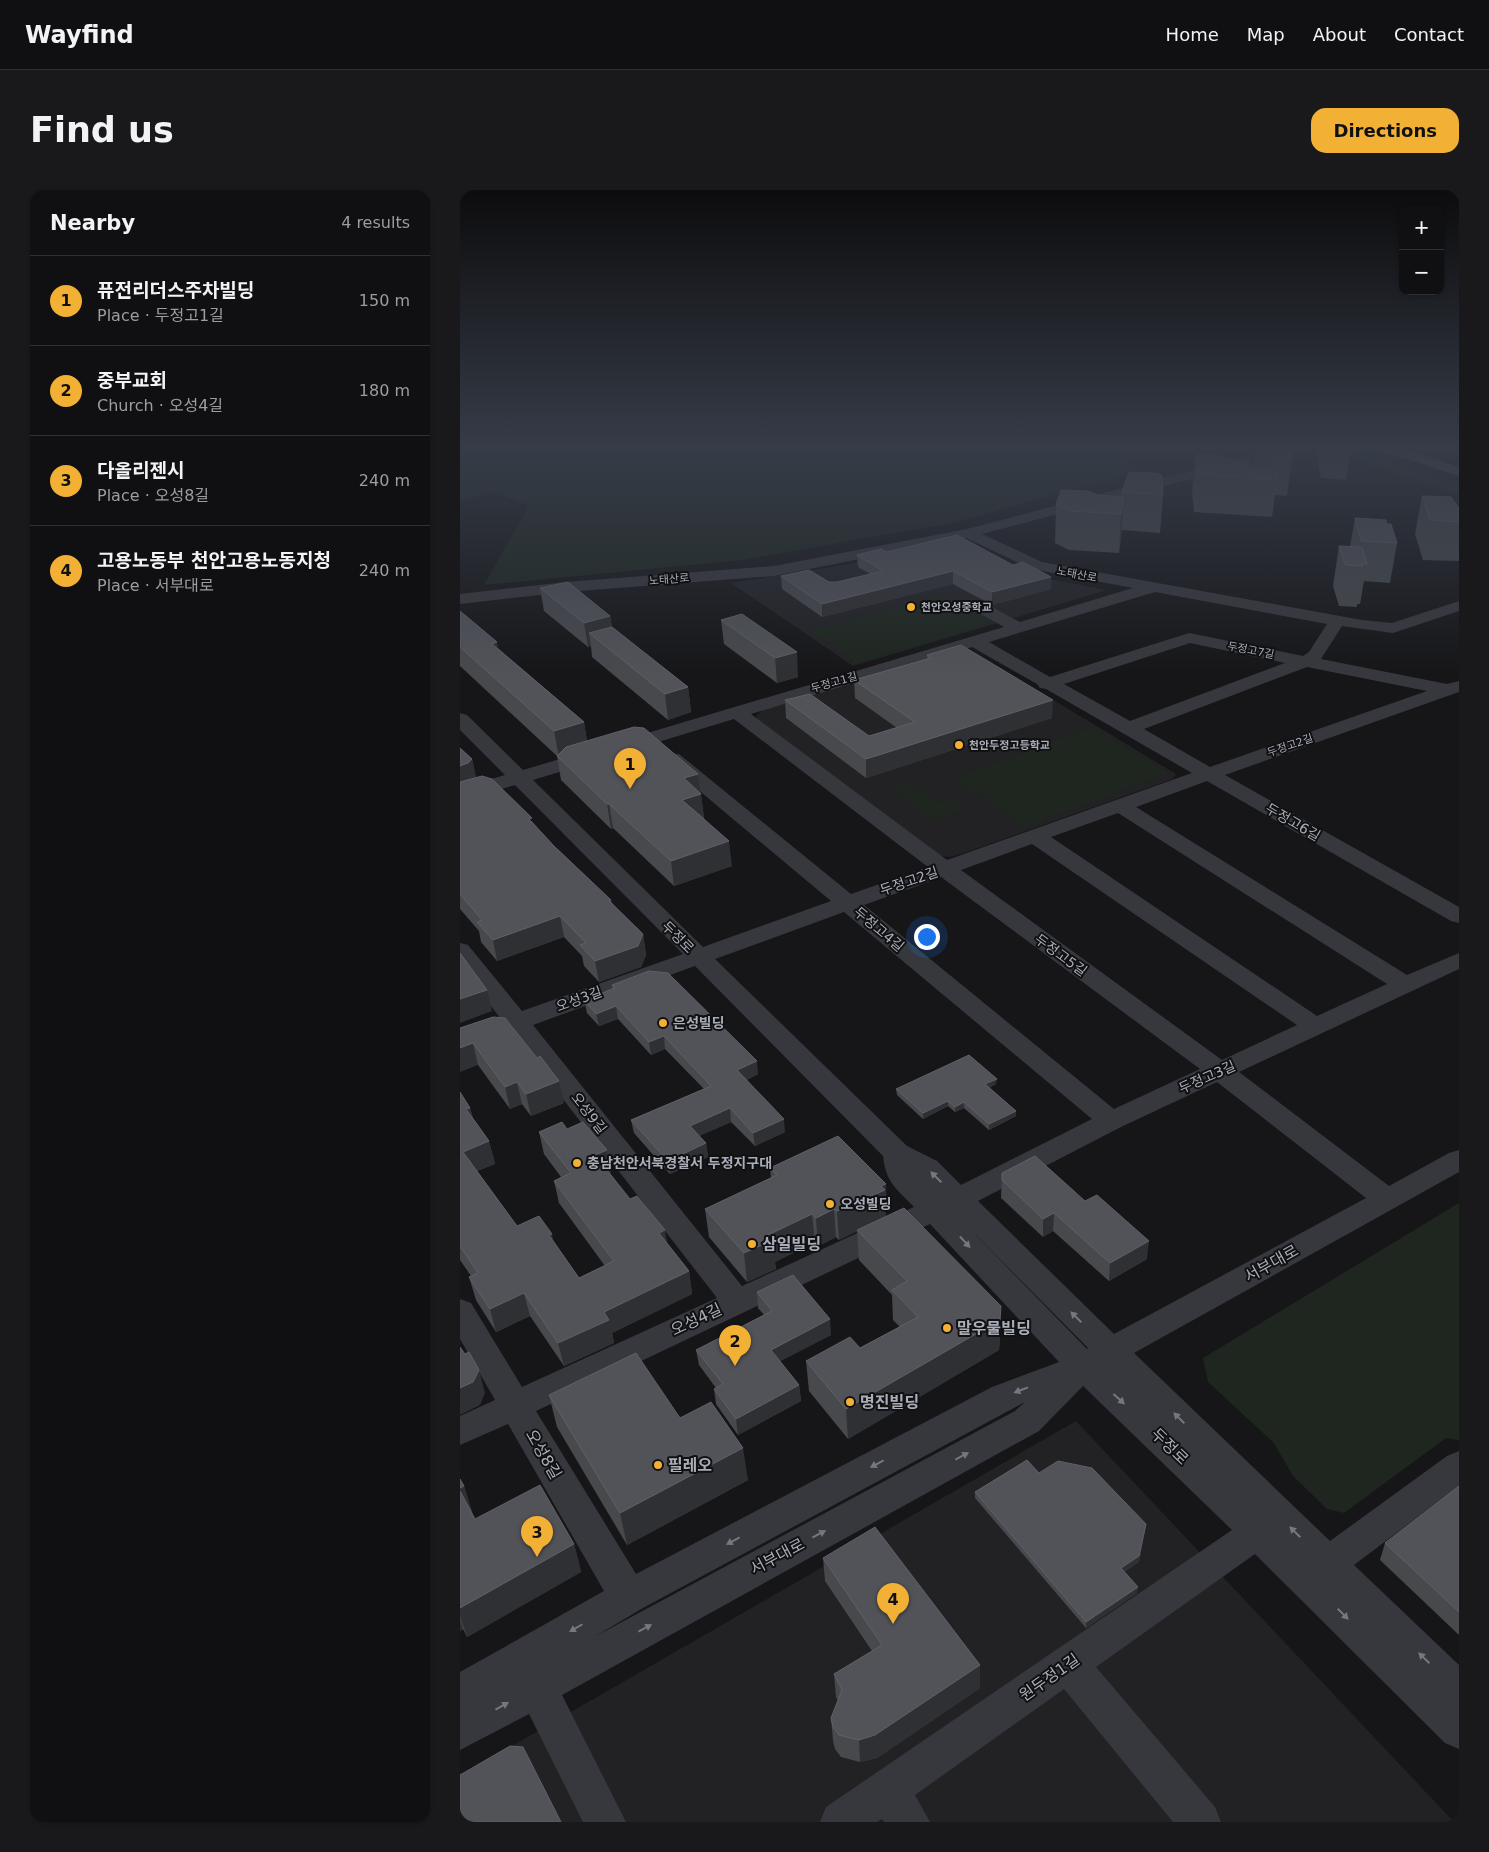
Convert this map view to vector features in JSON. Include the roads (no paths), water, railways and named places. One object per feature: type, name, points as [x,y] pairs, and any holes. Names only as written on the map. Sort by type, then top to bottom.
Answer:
[{"type":"street","points":[[968,532],[1006,522]]},
{"type":"street","name":"노태산로","points":[[460,599],[774,570],[968,532],[1038,566],[1337,621],[1393,628],[1459,606]]},
{"type":"street","name":"두정고1길","points":[[460,795],[647,737],[1150,588]]},
{"type":"street","points":[[978,606],[1019,628]]},
{"type":"street","points":[[1127,729],[1316,655],[1337,621]]},
{"type":"street","name":"두정고7길","points":[[1046,684],[1189,638],[1455,691]]},
{"type":"street","name":"두정고6길","points":[[974,641],[1046,684],[1459,916]]},
{"type":"street","name":"두정고2길","points":[[698,958],[848,902],[1036,837],[1208,774],[1455,691]]},
{"type":"street","name":"두정고5길","points":[[735,711],[944,869],[1220,1072],[1387,1199]]},
{"type":"street","name":"두정로","points":[[460,719],[698,958],[897,1153],[899,1173],[946,1204],[1097,1359],[1327,1564],[1459,1692]]},
{"type":"street","name":"두정고4길","points":[[647,737],[1111,1121]]},
{"type":"street","points":[[1121,806],[1406,985]]},
{"type":"street","points":[[1036,837],[1317,1027]]},
{"type":"street","name":"오성9길","points":[[460,950],[736,1300]]},
{"type":"street","name":"오성3길","points":[[460,1042],[698,958]]},
{"type":"street","name":"두정고3길","points":[[946,1204],[1111,1121],[1459,960]]},
{"type":"street","name":"서부대로","points":[[460,1730],[529,1673],[630,1596],[1004,1396],[1097,1359],[1459,1160]]},
{"type":"street","name":"오성4길","points":[[460,1431],[736,1300],[946,1204]]},
{"type":"street","name":"오성8길","points":[[460,1311],[615,1576],[630,1596]]},
{"type":"street","name":"두정로","points":[[1097,1359],[1152,1429],[1459,1729]]},
{"type":"street","name":"서부대로","points":[[460,1693],[529,1673],[1027,1421],[1097,1359]]},
{"type":"street","points":[[1327,1564],[1459,1466]]},
{"type":"street","name":"원두정1길","points":[[840,1822],[898,1806],[1068,1664],[1258,1532]]},
{"type":"street","points":[[1068,1664],[1200,1822]]},
{"type":"street","points":[[529,1673],[605,1822]]},
{"type":"place","name":"천안오성중학교","points":[[911,607]]},
{"type":"place","name":"천안두정고등학교","points":[[959,745]]},
{"type":"place","name":"퓨전리더스주차빌딩","points":[[630,789]]},
{"type":"place","name":"은성빌딩","points":[[663,1023]]},
{"type":"place","name":"충남천안서북경찰서 두정지구대","points":[[577,1163]]},
{"type":"place","name":"오성빌딩","points":[[830,1204]]},
{"type":"place","name":"삼일빌딩","points":[[752,1244]]},
{"type":"place","name":"말우물빌딩","points":[[947,1328]]},
{"type":"place","name":"중부교회","points":[[735,1366]]},
{"type":"place","name":"명진빌딩","points":[[850,1402]]},
{"type":"place","name":"필레오","points":[[658,1465]]},
{"type":"place","name":"다올리젠시","points":[[537,1557]]},
{"type":"place","name":"고용노동부 천안고용노동지청","points":[[893,1624]]}]
